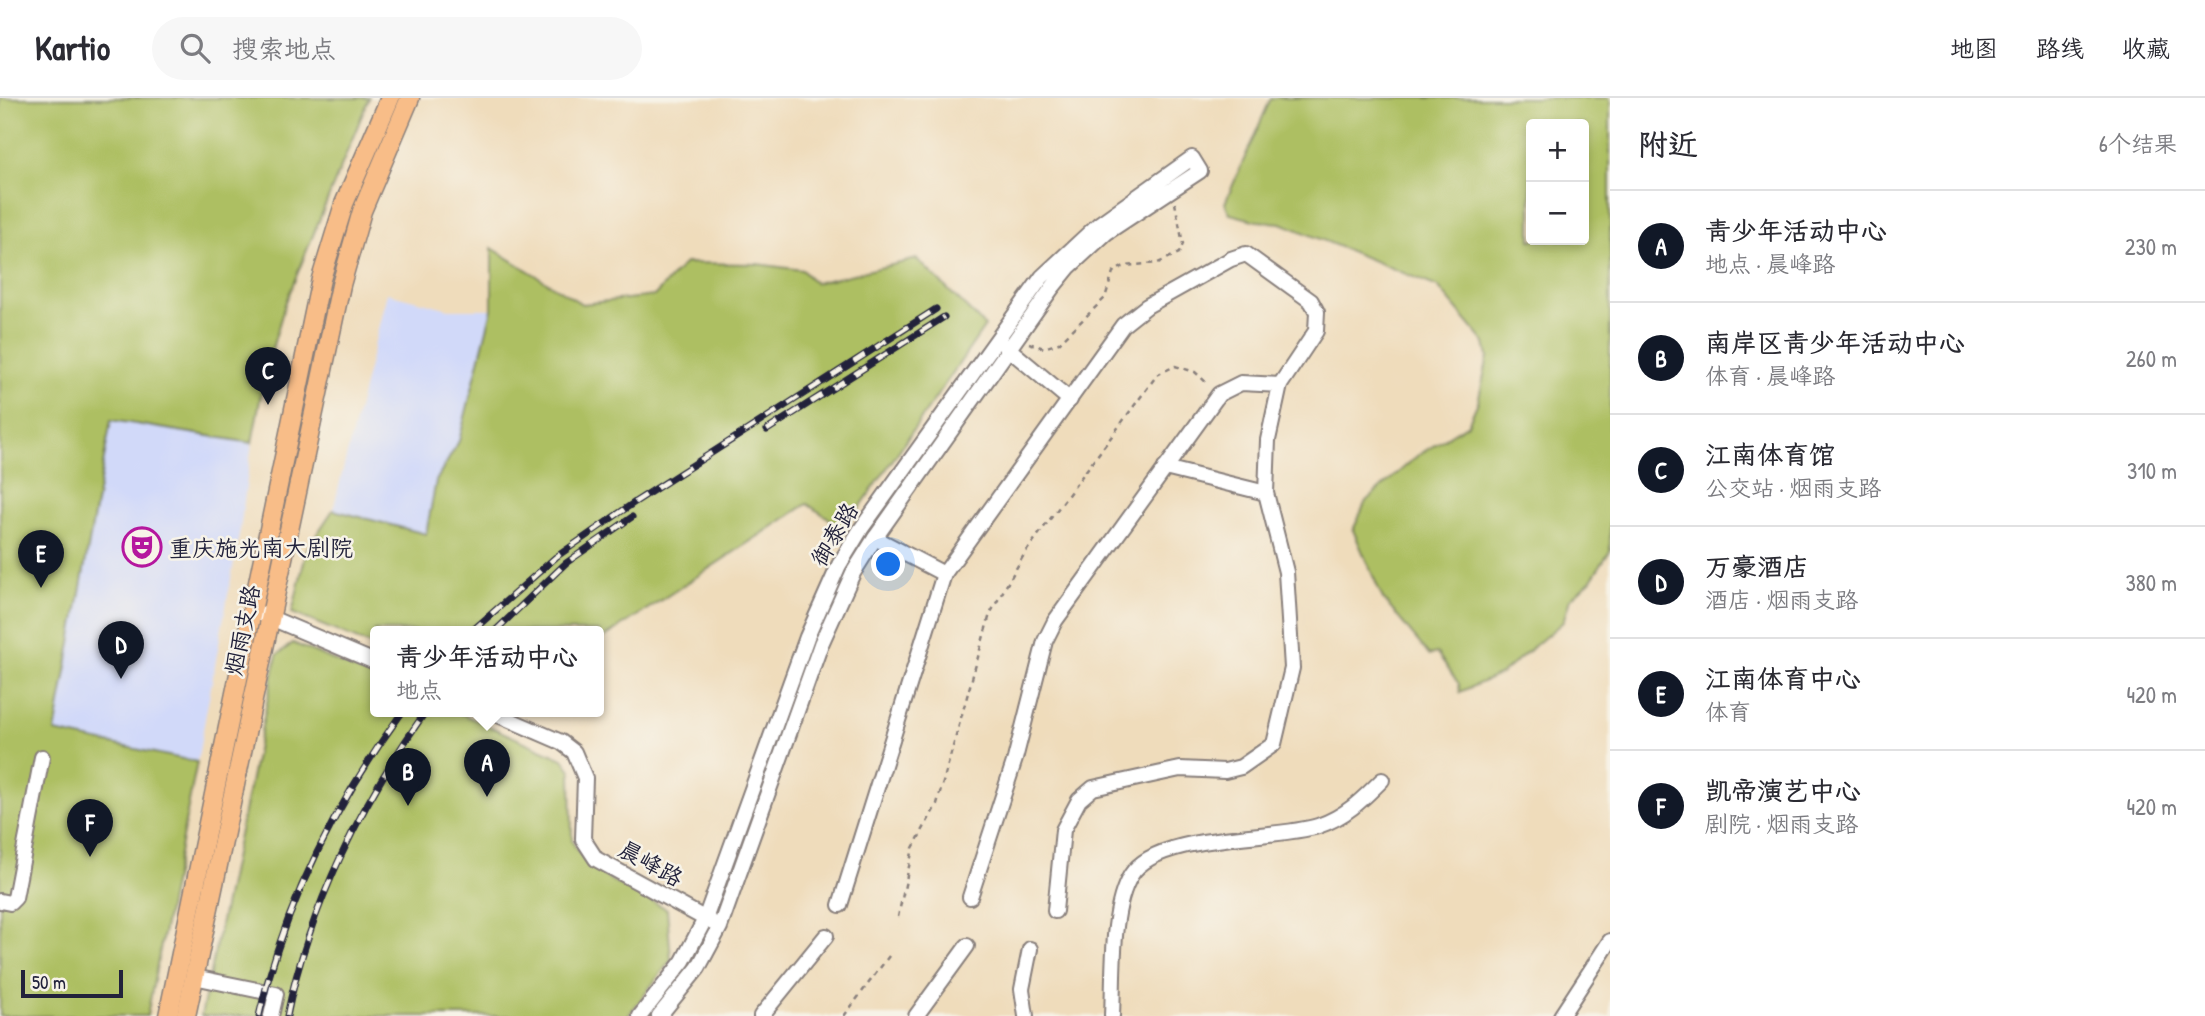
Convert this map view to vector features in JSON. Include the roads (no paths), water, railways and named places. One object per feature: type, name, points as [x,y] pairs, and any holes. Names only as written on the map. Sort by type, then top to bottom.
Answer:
[{"type":"main road","name":"烟雨支路","points":[[168,1016],[321,279],[344,204],[390,98]]},
{"type":"main road","name":"烟雨支路","points":[[186,1016],[341,285],[362,211],[410,98]]},
{"type":"street","name":"御泰路","points":[[640,1016],[683,961],[705,919],[807,637],[839,565],[861,529],[1008,343],[1052,288],[1085,251],[1171,189],[1196,164],[1077,241],[1042,277],[1008,343],[875,538],[853,573],[821,644],[720,927],[698,968],[659,1016]]},
{"type":"street","points":[[840,905],[944,574],[1123,325],[1147,306],[1231,258],[1246,254],[1311,301],[1317,312],[1316,331],[1280,385],[1268,440],[1266,493],[1286,572],[1292,668],[1274,744],[1241,768],[1225,771],[1180,769],[1093,788],[1079,800],[1063,831],[1055,911]]},
{"type":"street","points":[[1008,343],[1070,400]]},
{"type":"street","points":[[970,897],[1015,758],[1045,641],[1055,621],[1219,394],[1241,383],[1280,385]]},
{"type":"street","points":[[1166,468],[1266,493]]},
{"type":"street","points":[[875,538],[944,574]]},
{"type":"street","points":[[251,610],[370,660]]},
{"type":"street","name":"晨峰路","points":[[503,717],[562,743],[574,752],[585,778],[583,839],[596,859],[720,927]]},
{"type":"street","points":[[0,901],[9,903],[15,898],[42,757]]},
{"type":"street","points":[[1112,1016],[1120,904],[1132,873],[1159,854],[1172,850],[1226,837],[1316,826],[1350,811],[1382,780]]},
{"type":"street","points":[[761,1016],[827,936]]},
{"type":"street","points":[[1561,1016],[1610,941]]},
{"type":"street","points":[[916,1016],[967,946]]},
{"type":"street","points":[[1026,1016],[1022,989],[1030,949]]},
{"type":"street","points":[[194,977],[276,994],[271,1016]]},
{"type":"railway","points":[[478,626],[556,557],[635,502],[936,309]]},
{"type":"railway","points":[[767,430],[944,317]]},
{"type":"railway","points":[[500,626],[566,563],[632,517]]},
{"type":"railway","points":[[259,1016],[283,934],[315,856],[356,782],[399,717]]},
{"type":"railway","points":[[287,1016],[309,935],[341,856],[380,781],[422,717]]},
{"type":"place","name":"江南体育馆","points":[[268,405]]},
{"type":"place","name":"重庆施光南大剧院","points":[[142,547]]},
{"type":"place","name":"江南体育中心","points":[[41,588]]},
{"type":"place","name":"万豪酒店","points":[[121,679]]},
{"type":"place","name":"青少年活动中心","points":[[487,797]]},
{"type":"place","name":"南岸区青少年活动中心","points":[[408,806]]},
{"type":"place","name":"凯帝演艺中心","points":[[90,857]]}]
